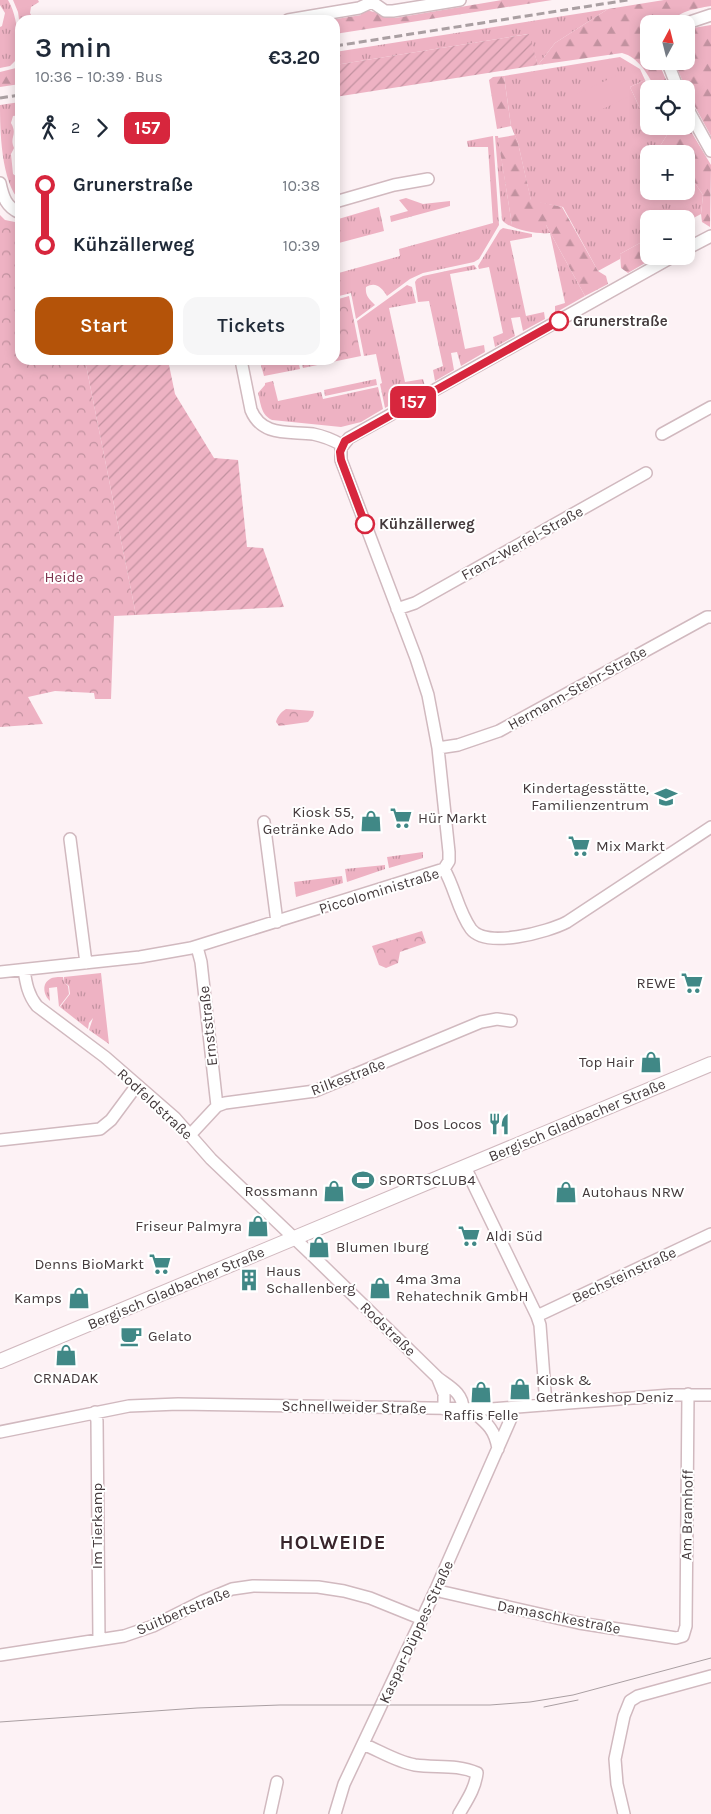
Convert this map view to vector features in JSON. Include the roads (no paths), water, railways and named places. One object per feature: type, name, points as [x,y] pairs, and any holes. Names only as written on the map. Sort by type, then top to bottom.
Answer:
[{"type":"main road","name":"Bergisch Gladbacher Straße","points":[[0,1361],[711,1064]]},
{"type":"street","points":[[318,15],[359,8],[372,1],[385,10],[393,11],[460,0]]},
{"type":"street","points":[[695,19],[711,15]]},
{"type":"street","points":[[695,122],[711,150]]},
{"type":"street","points":[[340,201],[428,179]]},
{"type":"street","points":[[0,183],[2,194],[7,204],[15,210]]},
{"type":"street","points":[[695,245],[711,236]]},
{"type":"street","points":[[444,869],[449,861],[449,852],[438,748],[424,679],[341,460],[340,452],[342,445],[349,438],[658,265]]},
{"type":"street","points":[[241,365],[251,410],[262,426],[271,430],[326,437],[342,445]]},
{"type":"street","points":[[662,434],[711,407]]},
{"type":"street","name":"Franz-Werfel-Straße","points":[[398,609],[415,603],[646,473]]},
{"type":"street","name":"Hermann-Stehr-Straße","points":[[438,748],[458,745],[499,731],[707,617],[711,617]]},
{"type":"street","points":[[264,822],[278,922]]},
{"type":"street","name":"Piccoloministraße","points":[[0,972],[140,957],[197,947],[444,869],[459,906],[472,929],[477,934],[493,938],[531,935],[567,922],[711,827]]},
{"type":"street","points":[[70,839],[86,963]]},
{"type":"street","name":"Ernststraße","points":[[197,947],[201,962],[217,1106]]},
{"type":"street","name":"Rodfeldstraße","points":[[24,970],[28,991],[37,1006],[105,1057],[175,1118],[211,1159],[294,1238]]},
{"type":"street","name":"Rilkestraße","points":[[217,1106],[226,1103],[315,1092],[482,1022],[497,1019],[511,1021]]},
{"type":"street","points":[[0,1140],[100,1129],[111,1120],[137,1085]]},
{"type":"street","points":[[190,1134],[217,1106]]},
{"type":"street","points":[[465,1167],[537,1316],[540,1325],[546,1405]]},
{"type":"street","name":"Bechsteinstraße","points":[[537,1316],[711,1234]]},
{"type":"street","name":"Rodstraße","points":[[294,1238],[438,1378],[461,1396],[466,1409]]},
{"type":"street","points":[[438,1378],[444,1394],[444,1409]]},
{"type":"street","name":"Schnellweider Straße","points":[[0,1432],[129,1406],[178,1404],[466,1409],[512,1408],[688,1394],[711,1395]]},
{"type":"street","name":"Am Bramhoff","points":[[683,1636],[686,1626],[688,1394]]},
{"type":"street","name":"Kaspar-Düppes-Straße","points":[[335,1814],[344,1784],[436,1589],[512,1416],[512,1408]]},
{"type":"street","points":[[466,1409],[490,1427],[498,1449]]},
{"type":"street","name":"Im Tierkamp","points":[[95,1412],[97,1420],[99,1640]]},
{"type":"street","name":"Suitbertstraße","points":[[0,1655],[139,1632],[232,1589],[254,1586],[318,1588],[344,1591],[370,1598],[422,1619]]},
{"type":"street","name":"Damaschkestraße","points":[[436,1589],[579,1623],[676,1638],[683,1636]]},
{"type":"street","points":[[624,1814],[617,1784],[615,1759],[624,1716],[630,1701],[638,1696],[711,1676]]},
{"type":"street","points":[[363,1744],[416,1765],[466,1768],[477,1773],[476,1784],[472,1794],[458,1814]]},
{"type":"street","points":[[270,1814],[277,1782]]},
{"type":"tram line","points":[[0,1722],[197,1708],[280,1705],[490,1705],[530,1702],[573,1695],[711,1658]]},
{"type":"tram line","points":[[544,1707],[578,1700]]},
{"type":"railway","points":[[340,45],[628,0]]},
{"type":"railway","points":[[0,98],[15,96]]},
{"type":"place","name":"Grunerstraße","points":[[559,321]]},
{"type":"place","name":"Kühzällerweg","points":[[365,524]]},
{"type":"place","name":"Kindertagesstätte, Familienzentrum","points":[[666,797]]},
{"type":"place","name":"Hür Markt","points":[[401,818]]},
{"type":"place","name":"Kiosk 55, Getränke Ado","points":[[371,821]]},
{"type":"place","name":"Mix Markt","points":[[579,846]]},
{"type":"place","name":"REWE","points":[[692,983]]},
{"type":"place","name":"Top Hair","points":[[651,1062]]},
{"type":"place","name":"Dos Locos","points":[[499,1124]]},
{"type":"place","name":"SPORTSCLUB4","points":[[363,1180]]},
{"type":"place","name":"Rossmann","points":[[334,1191]]},
{"type":"place","name":"Autohaus NRW","points":[[566,1192]]},
{"type":"place","name":"Friseur Palmyra","points":[[258,1226]]},
{"type":"place","name":"Aldi Süd","points":[[469,1236]]},
{"type":"place","name":"Blumen Iburg","points":[[319,1247]]},
{"type":"place","name":"Denns BioMarkt","points":[[160,1264]]},
{"type":"place","name":"Haus Schallenberg","points":[[249,1280]]},
{"type":"place","name":"4ma 3ma Rehatechnik GmbH","points":[[380,1288]]},
{"type":"place","name":"Kamps","points":[[79,1298]]},
{"type":"place","name":"Gelato","points":[[131,1336]]},
{"type":"place","name":"CRNADAK","points":[[66,1355]]},
{"type":"place","name":"Kiosk & Getränkeshop Deniz","points":[[520,1389]]},
{"type":"place","name":"Raffis Felle","points":[[481,1392]]},
{"type":"district","name":"HOLWEIDE","points":[[333,1542]]},
{"type":"park label","name":"Heide","points":[[64,577]]}]
